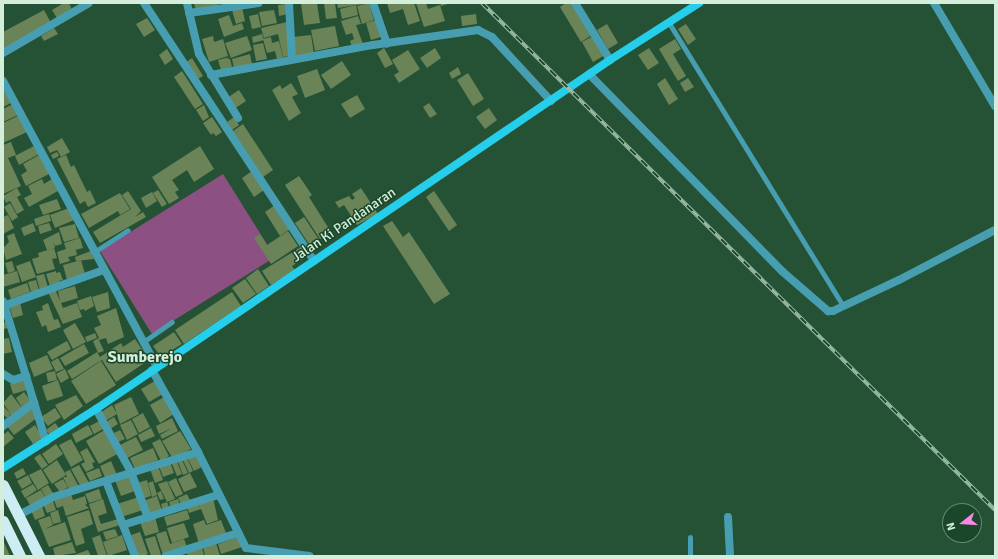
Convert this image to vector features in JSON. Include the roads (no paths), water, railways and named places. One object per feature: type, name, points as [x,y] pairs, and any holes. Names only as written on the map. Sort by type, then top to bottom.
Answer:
[{"type":"highway","points":[[3,485],[39,556]]},
{"type":"highway","points":[[3,521],[20,556]]},
{"type":"main road","name":"Jalan Ki Pandanaran","points":[[3,468],[96,409],[154,368],[610,60],[698,3]]},
{"type":"street","points":[[3,53],[89,3]]},
{"type":"street","points":[[144,3],[314,261]]},
{"type":"street","points":[[187,3],[195,45],[211,75],[238,118]]},
{"type":"street","points":[[189,14],[258,3]]},
{"type":"street","points":[[289,3],[292,59]]},
{"type":"street","points":[[373,3],[387,44]]},
{"type":"street","points":[[575,3],[610,60]]},
{"type":"street","points":[[934,3],[995,106]]},
{"type":"street","points":[[211,75],[292,59],[478,30],[486,32],[551,101]]},
{"type":"street","points":[[590,74],[817,305],[830,312],[995,230]]},
{"type":"street","points":[[3,81],[143,342],[154,368],[198,452],[247,552],[310,556]]},
{"type":"street","points":[[46,442],[4,304],[104,270]]},
{"type":"street","points":[[3,374],[13,380],[26,376]]},
{"type":"street","points":[[3,426],[34,402]]},
{"type":"street","points":[[96,409],[131,472],[148,518]]},
{"type":"street","points":[[19,515],[53,497],[198,452]]},
{"type":"street","points":[[106,481],[135,556]]},
{"type":"street","points":[[123,525],[218,494]]},
{"type":"street","points":[[728,517],[730,556]]},
{"type":"street","points":[[166,556],[238,533]]},
{"type":"lane","points":[[669,22],[843,306]]},
{"type":"lane","points":[[94,252],[128,230]]},
{"type":"lane","points":[[143,342],[172,322]]},
{"type":"lane","points":[[690,537],[690,556]]},
{"type":"railway","points":[[482,3],[995,510]]},
{"type":"district","name":"Sumberejo","points":[[145,357]]}]
